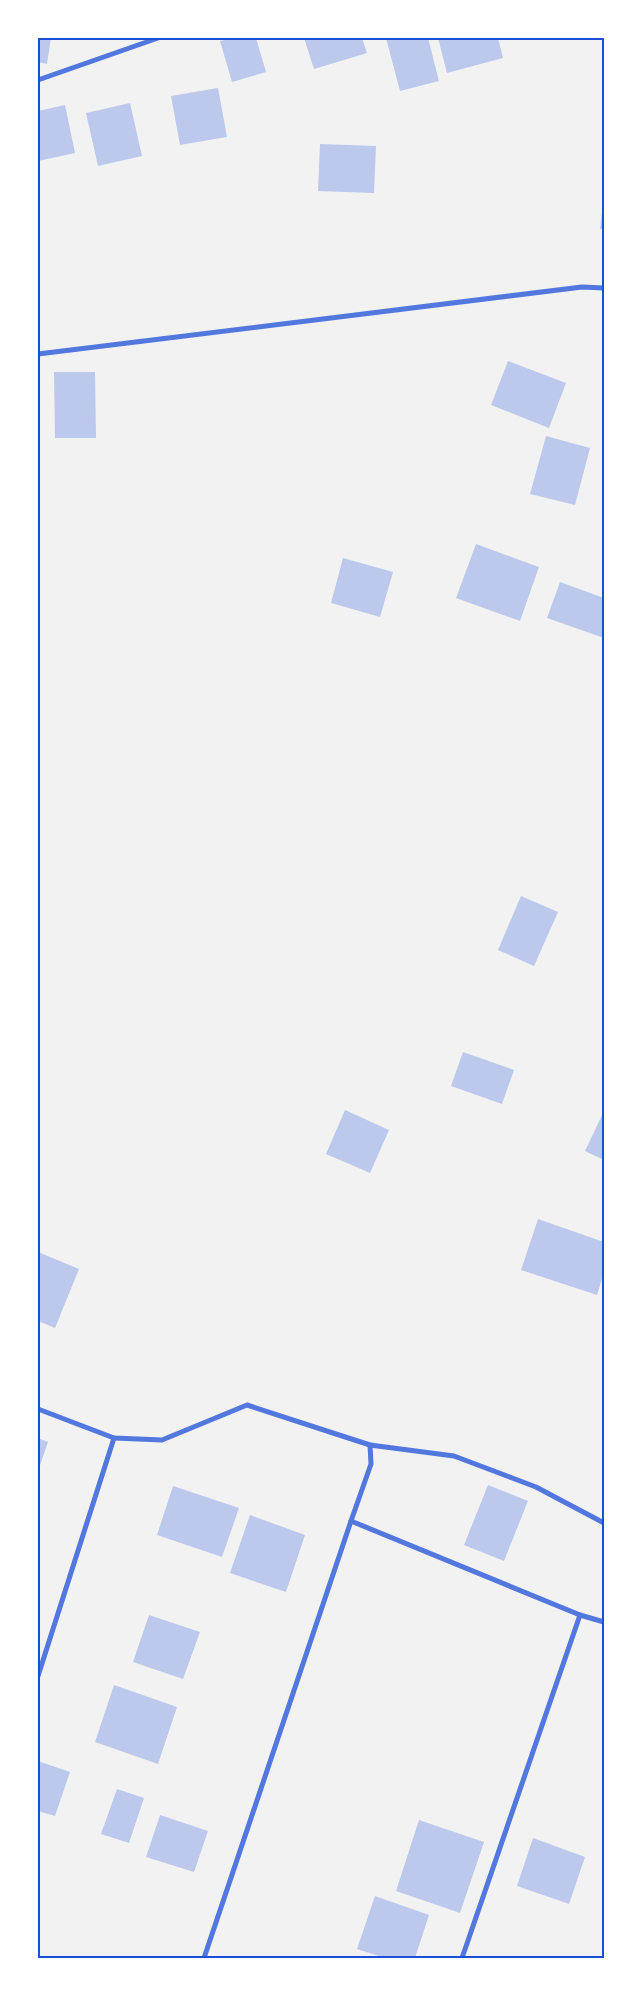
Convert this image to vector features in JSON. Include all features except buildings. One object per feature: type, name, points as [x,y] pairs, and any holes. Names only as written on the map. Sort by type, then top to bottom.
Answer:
[{"type":"street","points":[[38,80],[158,38]]},
{"type":"street","points":[[38,354],[582,287],[604,288]]},
{"type":"street","points":[[38,1409],[114,1438],[162,1440],[247,1405],[370,1445],[454,1456],[536,1487],[604,1523]]},
{"type":"street","points":[[38,1676],[114,1438]]},
{"type":"street","points":[[204,1958],[371,1464],[370,1445]]},
{"type":"street","points":[[351,1521],[580,1615],[604,1622]]},
{"type":"street","points":[[462,1958],[580,1615]]}]
